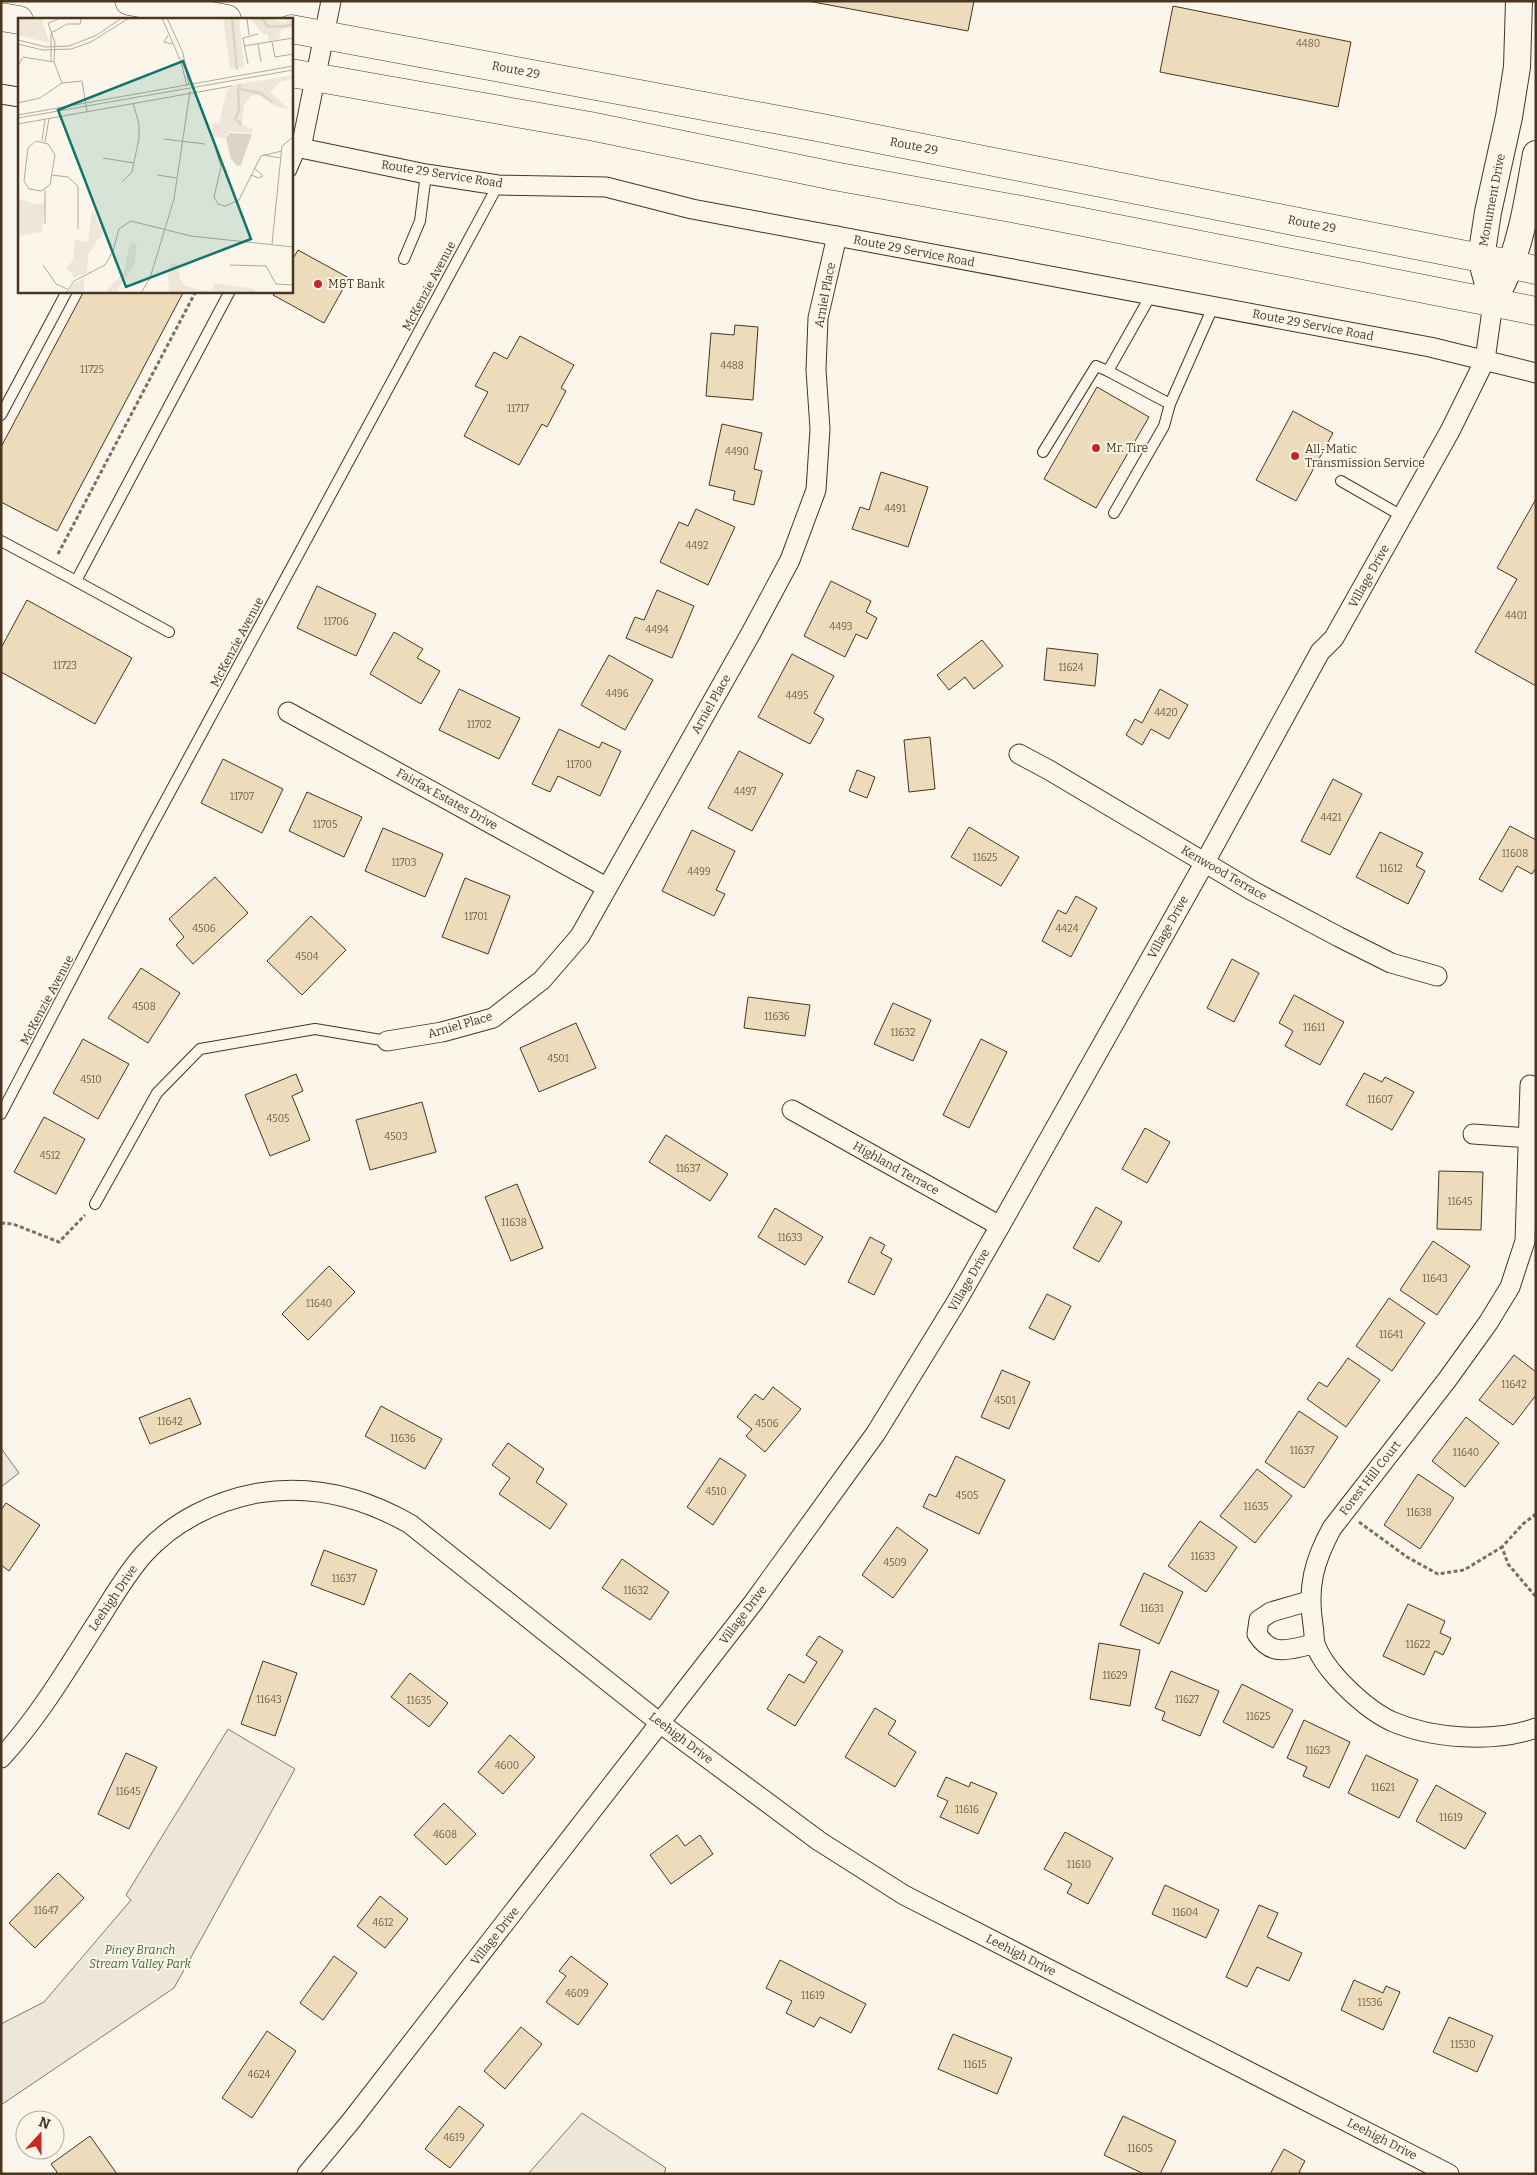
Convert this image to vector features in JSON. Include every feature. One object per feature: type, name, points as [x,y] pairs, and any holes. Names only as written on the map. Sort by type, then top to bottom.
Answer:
[{"type":"main road","points":[[129,1],[222,18]]},
{"type":"main road","name":"Monument Drive","points":[[1493,303],[1481,258],[1488,212],[1509,117],[1515,75],[1519,1]]},
{"type":"main road","points":[[1,17],[18,20]]},
{"type":"main road","name":"Route 29","points":[[292,29],[822,128],[1524,268]]},
{"type":"main road","points":[[303,75],[590,126],[834,176],[1036,213],[1536,311]]},
{"type":"main road","points":[[1493,303],[1524,268],[1523,220],[1536,154]]},
{"type":"street","points":[[296,147],[303,75],[324,34],[331,1]]},
{"type":"street","points":[[1,94],[18,97]]},
{"type":"street","name":"Route 29 Service Road","points":[[296,147],[426,174],[498,184],[606,187],[692,209],[1430,347],[1536,373]]},
{"type":"street","name":"Arniel Place","points":[[387,1041],[442,1032],[493,1018],[542,980],[580,936],[751,633],[790,560],[816,490],[820,429],[816,370],[818,318],[837,236]]},
{"type":"street","name":"Village Drive","points":[[307,2174],[357,2114],[753,1603],[876,1433],[957,1301],[1000,1226],[1205,862],[1320,652],[1334,638],[1450,431],[1485,360],[1493,303]]},
{"type":"street","name":"Fairfax Estates Drive","points":[[288,712],[606,887]]},
{"type":"street","name":"Kenwood Terrace","points":[[1019,754],[1339,937],[1391,963],[1437,976]]},
{"type":"street","name":"Forest Hill Court","points":[[1530,1085],[1525,1241],[1510,1287],[1488,1323],[1447,1380],[1332,1528],[1320,1550],[1312,1581],[1310,1601],[1316,1644],[1326,1665],[1354,1697],[1391,1721],[1434,1734],[1486,1738],[1536,1728]]},
{"type":"street","name":"Highland Terrace","points":[[792,1110],[1000,1226]]},
{"type":"street","points":[[1473,1134],[1529,1138]]},
{"type":"street","name":"Leehigh Drive","points":[[1,1758],[42,1706],[130,1570],[145,1552],[176,1526],[213,1504],[242,1496],[289,1490],[311,1490],[348,1497],[372,1504],[410,1524],[660,1723],[819,1841],[904,1895],[1449,2174]]},
{"type":"street","points":[[1310,1601],[1271,1612],[1259,1620],[1257,1634],[1264,1644],[1277,1651],[1316,1644]]},
{"type":"lane","points":[[292,166],[296,147]]},
{"type":"lane","points":[[404,258],[420,221],[426,174]]},
{"type":"lane","name":"McKenzie Avenue","points":[[1,1114],[142,844],[498,184]]},
{"type":"lane","points":[[1,415],[66,292]]},
{"type":"lane","points":[[76,581],[229,292]]},
{"type":"lane","points":[[1108,372],[1151,295]]},
{"type":"lane","points":[[1114,513],[1164,426],[1170,404],[1213,306]]},
{"type":"lane","points":[[1043,452],[1096,366],[1170,404]]},
{"type":"lane","points":[[1341,481],[1402,516]]},
{"type":"lane","points":[[1,541],[169,632]]},
{"type":"lane","points":[[95,1204],[157,1092],[200,1049],[315,1029],[387,1041]]},
{"type":"path","points":[[50,567],[195,292]]},
{"type":"path","points":[[1,1223],[13,1224],[59,1242],[95,1204]]},
{"type":"path","points":[[1344,1512],[1407,1557],[1438,1574],[1464,1570],[1502,1547],[1523,1524],[1536,1514]]},
{"type":"path","points":[[1502,1547],[1508,1564],[1536,1598]]},
{"type":"green space","points":[[1,1448],[19,1473],[1,1487]]},
{"type":"green space","name":"Piney Branch Stream Valley Park","points":[[228,1729],[295,1769],[174,1988],[1,2105],[1,2024],[44,2002],[131,1900],[126,1895]]},
{"type":"green space","points":[[582,2113],[666,2168],[664,2174],[528,2174]]},
{"type":"building","points":[[808,1],[974,1],[968,31]]},
{"type":"building","points":[[1173,6],[1351,42],[1338,107],[1160,72]]},
{"type":"building","name":"M&T Bank","points":[[298,250],[349,278],[324,323],[273,295],[275,292],[292,292],[292,260]]},
{"type":"building","points":[[83,292],[183,292],[57,531],[1,502],[1,447]]},
{"type":"building","points":[[735,325],[758,327],[753,400],[706,396],[711,333],[734,335]]},
{"type":"building","points":[[520,336],[574,365],[561,388],[566,391],[547,427],[542,424],[519,465],[464,436],[488,392],[475,386],[494,352],[507,359]]},
{"type":"building","name":"Mr. Tire","points":[[1097,387],[1149,417],[1096,508],[1044,479]]},
{"type":"building","name":"All-Matic Transmission Service","points":[[1293,411],[1333,433],[1296,501],[1256,480]]},
{"type":"building","points":[[722,424],[762,433],[754,469],[762,471],[754,505],[733,500],[735,491],[709,485]]},
{"type":"building","points":[[881,472],[928,487],[908,547],[852,529],[860,507],[869,510]]},
{"type":"building","points":[[1536,499],[1536,686],[1475,652],[1517,579],[1497,568]]},
{"type":"building","points":[[696,509],[735,527],[708,585],[660,562],[679,522],[688,526]]},
{"type":"building","points":[[831,581],[871,601],[866,612],[877,618],[867,639],[856,634],[845,657],[804,636]]},
{"type":"building","points":[[317,586],[376,614],[356,656],[297,628]]},
{"type":"building","points":[[657,590],[694,606],[672,658],[626,638],[635,617],[644,620]]},
{"type":"building","points":[[27,600],[132,658],[95,724],[1,672],[1,648]]},
{"type":"building","points":[[394,632],[423,649],[417,658],[440,671],[421,704],[370,674]]},
{"type":"building","points":[[982,640],[1003,666],[974,689],[965,677],[949,690],[937,675]]},
{"type":"building","points":[[1047,648],[1098,654],[1095,686],[1044,680]]},
{"type":"building","points":[[792,654],[834,676],[814,713],[824,719],[810,744],[758,717]]},
{"type":"building","points":[[609,655],[653,680],[625,730],[581,705]]},
{"type":"building","points":[[459,689],[520,718],[499,759],[439,730]]},
{"type":"building","points":[[1160,689],[1188,705],[1169,739],[1151,729],[1142,745],[1126,735],[1135,719],[1142,723]]},
{"type":"building","points":[[559,729],[599,748],[602,742],[621,751],[600,796],[558,776],[550,792],[532,784]]},
{"type":"building","points":[[930,737],[935,789],[909,792],[904,740]]},
{"type":"building","points":[[739,751],[783,774],[752,831],[708,808]]},
{"type":"building","points":[[223,759],[283,789],[262,833],[201,803]]},
{"type":"building","points":[[857,770],[875,777],[867,798],[849,791]]},
{"type":"building","points":[[1333,779],[1362,794],[1330,855],[1301,841]]},
{"type":"building","points":[[307,792],[362,817],[344,857],[289,831]]},
{"type":"building","points":[[1510,826],[1536,840],[1536,868],[1532,874],[1517,866],[1502,892],[1479,879]]},
{"type":"building","points":[[969,827],[1019,857],[1001,886],[951,857]]},
{"type":"building","points":[[383,828],[443,854],[425,897],[365,871]]},
{"type":"building","points":[[692,830],[735,851],[716,890],[725,894],[714,916],[662,891]]},
{"type":"building","points":[[1380,832],[1423,853],[1416,866],[1425,871],[1408,904],[1356,877]]},
{"type":"building","points":[[215,877],[248,913],[193,964],[176,945],[184,937],[169,919]]},
{"type":"building","points":[[465,878],[510,896],[488,954],[442,937]]},
{"type":"building","points":[[1076,896],[1097,908],[1071,957],[1042,941],[1058,910],[1066,914]]},
{"type":"building","points":[[311,916],[346,950],[302,995],[267,961]]},
{"type":"building","points":[[1232,959],[1259,973],[1234,1022],[1207,1008]]},
{"type":"building","points":[[141,968],[180,993],[148,1043],[108,1018]]},
{"type":"building","points":[[1294,995],[1344,1022],[1320,1065],[1285,1046],[1293,1031],[1279,1023]]},
{"type":"building","points":[[748,997],[810,1005],[805,1036],[744,1028]]},
{"type":"building","points":[[893,1003],[931,1020],[913,1061],[874,1044]]},
{"type":"building","points":[[576,1023],[596,1068],[539,1092],[520,1048]]},
{"type":"building","points":[[83,1039],[129,1064],[98,1119],[53,1093]]},
{"type":"building","points":[[981,1039],[1007,1052],[969,1128],[943,1115]]},
{"type":"building","points":[[1364,1073],[1382,1082],[1385,1077],[1414,1092],[1392,1130],[1346,1105]]},
{"type":"building","points":[[296,1074],[303,1091],[292,1096],[310,1140],[270,1156],[245,1095]]},
{"type":"building","points":[[422,1102],[436,1152],[370,1170],[356,1120]]},
{"type":"building","points":[[44,1117],[85,1139],[56,1194],[14,1172]]},
{"type":"building","points":[[1145,1128],[1170,1142],[1147,1183],[1122,1169]]},
{"type":"building","points":[[666,1135],[728,1174],[710,1201],[649,1162]]},
{"type":"building","points":[[1439,1171],[1483,1172],[1481,1230],[1437,1229]]},
{"type":"building","points":[[517,1184],[543,1248],[511,1261],[485,1197]]},
{"type":"building","points":[[1096,1207],[1122,1222],[1099,1262],[1073,1248]]},
{"type":"building","points":[[775,1208],[823,1237],[805,1265],[758,1237]]},
{"type":"building","points":[[870,1237],[885,1245],[881,1253],[892,1259],[874,1295],[848,1282]]},
{"type":"building","points":[[1433,1241],[1470,1266],[1437,1315],[1400,1290]]},
{"type":"building","points":[[329,1266],[355,1292],[308,1340],[282,1314]]},
{"type":"building","points":[[1047,1294],[1071,1306],[1054,1340],[1029,1328]]},
{"type":"building","points":[[1389,1298],[1425,1323],[1392,1371],[1356,1346]]},
{"type":"building","points":[[1514,1355],[1536,1372],[1536,1395],[1513,1425],[1479,1400]]},
{"type":"building","points":[[1348,1358],[1380,1380],[1346,1427],[1307,1399],[1319,1382],[1327,1387]]},
{"type":"building","points":[[1002,1370],[1030,1382],[1009,1429],[981,1417]]},
{"type":"building","points":[[773,1387],[801,1409],[765,1452],[746,1436],[752,1429],[737,1417],[755,1394],[763,1400]]},
{"type":"building","points":[[190,1398],[201,1424],[150,1444],[139,1418]]},
{"type":"building","points":[[381,1406],[442,1439],[425,1469],[365,1436]]},
{"type":"building","points":[[1299,1411],[1338,1437],[1304,1488],[1265,1462]]},
{"type":"building","points":[[1466,1417],[1499,1443],[1465,1487],[1432,1461]]},
{"type":"building","points":[[508,1443],[544,1469],[536,1482],[567,1504],[550,1529],[499,1494],[510,1478],[492,1465]]},
{"type":"building","points":[[956,1456],[1005,1480],[979,1534],[923,1507],[929,1494],[936,1497]]},
{"type":"building","points":[[720,1458],[746,1475],[713,1525],[687,1507]]},
{"type":"building","points":[[1257,1469],[1292,1496],[1255,1543],[1220,1516]]},
{"type":"building","points":[[1418,1474],[1454,1498],[1420,1549],[1384,1525]]},
{"type":"building","points":[[6,1503],[40,1525],[9,1571],[1,1565],[1,1510]]},
{"type":"building","points":[[1200,1521],[1237,1547],[1206,1592],[1168,1566]]},
{"type":"building","points":[[897,1527],[928,1550],[893,1598],[862,1575]]},
{"type":"building","points":[[324,1550],[377,1570],[364,1605],[311,1585]]},
{"type":"building","points":[[622,1559],[669,1592],[650,1620],[602,1588]]},
{"type":"building","points":[[1144,1573],[1183,1592],[1159,1644],[1120,1625]]},
{"type":"building","points":[[1408,1604],[1445,1621],[1440,1633],[1451,1638],[1443,1655],[1435,1651],[1424,1675],[1383,1656]]},
{"type":"building","points":[[819,1636],[843,1651],[795,1726],[767,1709],[789,1674],[804,1683],[817,1662],[806,1655]]},
{"type":"building","points":[[1099,1643],[1140,1650],[1130,1706],[1090,1699]]},
{"type":"building","points":[[263,1661],[297,1673],[275,1736],[241,1724]]},
{"type":"building","points":[[1171,1671],[1219,1691],[1200,1736],[1162,1720],[1165,1712],[1155,1708]]},
{"type":"building","points":[[410,1673],[448,1703],[429,1727],[391,1697]]},
{"type":"building","points":[[1242,1684],[1293,1710],[1273,1748],[1223,1722]]},
{"type":"building","points":[[875,1708],[896,1721],[888,1734],[916,1752],[895,1787],[845,1757]]},
{"type":"building","points":[[1304,1720],[1350,1742],[1329,1788],[1303,1776],[1307,1767],[1287,1758]]},
{"type":"building","points":[[510,1735],[535,1757],[503,1794],[478,1772]]},
{"type":"building","points":[[126,1753],[157,1767],[129,1829],[98,1814]]},
{"type":"building","points":[[1366,1755],[1418,1780],[1399,1818],[1348,1793]]},
{"type":"building","points":[[946,1777],[969,1787],[971,1782],[997,1793],[978,1834],[940,1817],[948,1801],[937,1796]]},
{"type":"building","points":[[1436,1785],[1486,1813],[1465,1849],[1416,1821]]},
{"type":"building","points":[[444,1803],[476,1834],[446,1865],[414,1835]]},
{"type":"building","points":[[1065,1832],[1113,1858],[1088,1904],[1067,1893],[1072,1884],[1044,1869]]},
{"type":"building","points":[[677,1835],[685,1846],[700,1835],[713,1854],[671,1884],[650,1855]]},
{"type":"building","points":[[58,1873],[84,1898],[35,1948],[9,1923]]},
{"type":"building","points":[[1165,1885],[1219,1910],[1206,1938],[1152,1914]]},
{"type":"building","points":[[380,1896],[408,1919],[385,1948],[357,1926]]},
{"type":"building","points":[[1259,1905],[1278,1913],[1267,1937],[1302,1953],[1289,1981],[1257,1967],[1247,1987],[1226,1977]]},
{"type":"building","points":[[334,1956],[357,1973],[323,2020],[300,2003]]},
{"type":"building","points":[[571,1956],[608,1984],[578,2025],[546,2002],[566,1976],[559,1971]]},
{"type":"building","points":[[780,1960],[866,2004],[851,2033],[820,2017],[814,2027],[786,2013],[792,2001],[766,1988]]},
{"type":"building","points":[[1354,1980],[1383,1993],[1386,1986],[1400,1992],[1383,2030],[1341,2010]]},
{"type":"building","points":[[1449,2017],[1493,2036],[1477,2072],[1433,2052]]},
{"type":"building","points":[[521,2027],[542,2044],[505,2089],[484,2071]]},
{"type":"building","points":[[267,2031],[296,2051],[252,2118],[222,2098]]},
{"type":"building","points":[[953,2034],[1012,2058],[997,2094],[938,2069]]},
{"type":"building","points":[[459,2106],[484,2125],[450,2168],[425,2149]]},
{"type":"building","points":[[1123,2116],[1176,2141],[1160,2174],[1144,2174],[1104,2155]]},
{"type":"building","points":[[90,2136],[117,2174],[55,2174],[57,2172],[51,2164],[57,2160],[65,2160],[65,2154]]},
{"type":"building","points":[[1284,2149],[1305,2161],[1299,2172],[1303,2174],[1270,2174]]},
{"type":"place","name":"M&T Bank","points":[[318,284]]},
{"type":"place","name":"Mr. Tire","points":[[1096,448]]},
{"type":"place","name":"All-Matic Transmission Service","points":[[1295,456]]}]
